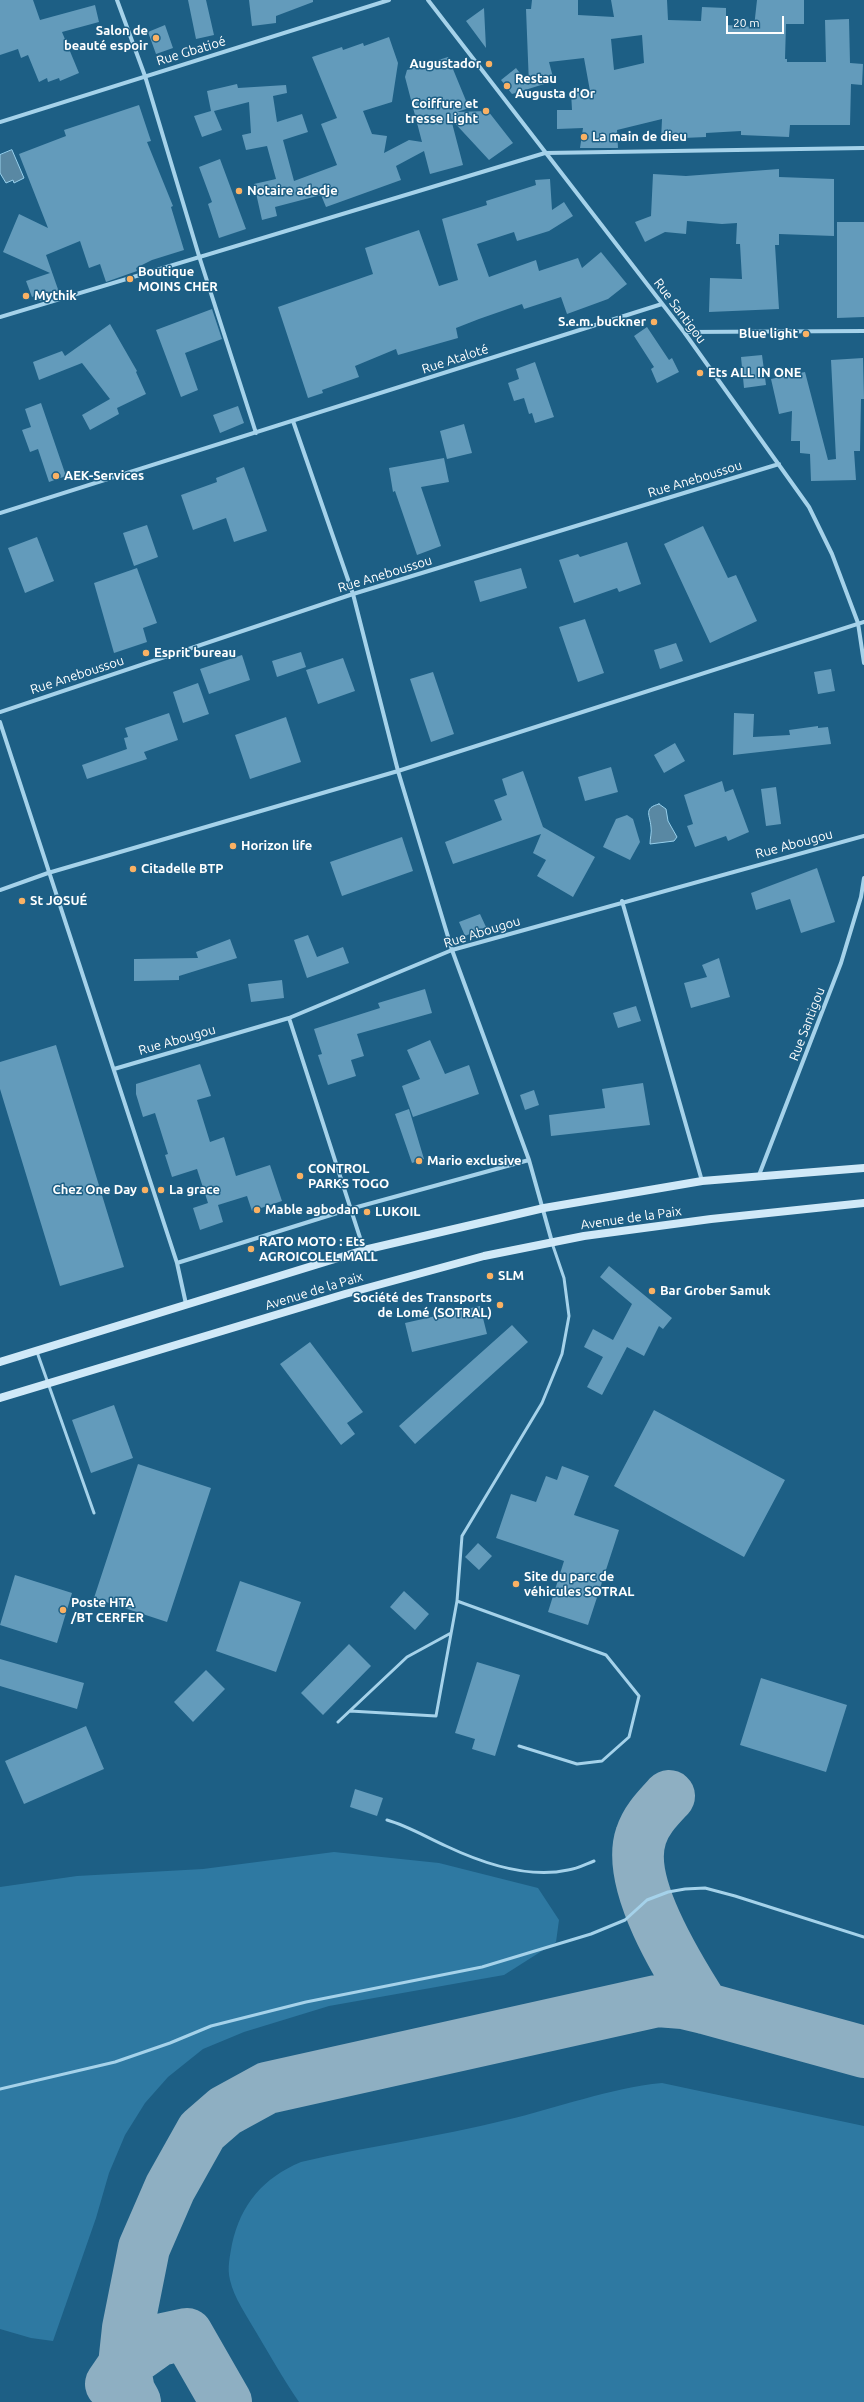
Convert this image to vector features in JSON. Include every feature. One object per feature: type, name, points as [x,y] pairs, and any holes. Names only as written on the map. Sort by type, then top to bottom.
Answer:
[{"type":"main road","points":[[0,1362],[364,1250],[544,1208],[702,1181],[759,1175],[864,1168]]},
{"type":"main road","name":"Avenue de la Paix","points":[[0,1398],[421,1272],[552,1242],[711,1219],[864,1204]]},
{"type":"street","points":[[117,0],[145,76],[199,256],[256,433]]},
{"type":"street","name":"Rue Gbatioé","points":[[0,122],[389,0]]},
{"type":"street","name":"Rue Santigou","points":[[428,0],[684,332],[779,464],[812,514],[832,554],[858,623],[864,663]]},
{"type":"street","points":[[0,317],[545,153],[864,148]]},
{"type":"street","name":"Rue Ataloté","points":[[0,513],[662,304]]},
{"type":"street","points":[[684,332],[864,331]]},
{"type":"street","points":[[293,421],[353,594],[398,771],[452,950],[529,1160],[544,1208],[552,1242]]},
{"type":"street","name":"Rue Aneboussou","points":[[0,712],[353,594],[779,464]]},
{"type":"street","points":[[0,890],[48,873],[398,771],[864,622]]},
{"type":"street","points":[[0,722],[48,873],[177,1263],[186,1304]]},
{"type":"street","name":"Rue Abougou","points":[[114,1069],[289,1018],[452,950],[622,901],[864,836]]},
{"type":"street","name":"Rue Santigou","points":[[759,1175],[841,963],[861,897],[864,878]]},
{"type":"street","points":[[622,901],[702,1181]]},
{"type":"street","points":[[289,1018],[364,1250]]},
{"type":"street","points":[[177,1263],[350,1209],[529,1160]]},
{"type":"lane","points":[[350,1711],[436,1716],[457,1601],[462,1536],[542,1403],[562,1354],[569,1316],[564,1278],[552,1242]]},
{"type":"lane","points":[[36,1350],[94,1512]]},
{"type":"lane","points":[[457,1601],[606,1654],[639,1696],[629,1737],[602,1761],[578,1764],[519,1746]]},
{"type":"lane","points":[[338,1722],[407,1657],[451,1633]]},
{"type":"lane","points":[[387,1820],[400,1824],[465,1854],[497,1865],[521,1870],[543,1873],[568,1870],[594,1861]]},
{"type":"lane","points":[[0,2089],[115,2062],[226,2022],[306,2002],[482,1967],[591,1934],[625,1920],[647,1900],[668,1892],[685,1889],[705,1888],[735,1896],[864,1938]]},
{"type":"shaded area","points":[[12,150],[24,178],[14,183],[13,180],[6,183],[0,173],[0,155]]},
{"type":"shaded area","points":[[659,804],[666,809],[668,821],[677,837],[674,841],[650,844],[651,829],[649,810]]},
{"type":"shaded area","points":[[334,1852],[439,1863],[538,1888],[559,1920],[556,1942],[504,1975],[329,2006],[244,2032],[203,2049],[168,2077],[145,2103],[125,2135],[109,2173],[96,2218],[53,2341],[31,2338],[0,2329],[0,1887],[77,1876],[203,1869]]},
{"type":"shaded area","points":[[662,2083],[864,2126],[864,2402],[299,2402],[241,2307],[234,2293],[229,2276],[232,2244],[241,2217],[256,2194],[265,2184],[287,2168],[301,2162],[480,2126],[623,2089]]},
{"type":"building","points":[[0,0],[33,0],[40,20],[95,5],[99,22],[62,32],[79,73],[60,81],[59,78],[48,82],[47,78],[39,82],[28,55],[21,58],[18,49],[0,55]]},
{"type":"building","points":[[188,0],[206,0],[214,35],[196,39]]},
{"type":"building","points":[[249,0],[313,0],[313,2],[276,16],[276,23],[252,26]]},
{"type":"building","points":[[532,0],[578,0],[578,15],[614,17],[611,0],[667,0],[668,20],[701,21],[702,7],[726,8],[726,25],[754,27],[757,0],[804,0],[804,24],[786,24],[785,59],[787,59],[787,62],[826,62],[825,20],[849,19],[850,63],[863,64],[862,85],[851,84],[850,125],[790,125],[789,137],[741,135],[741,131],[706,133],[706,137],[683,138],[683,141],[661,140],[662,119],[617,130],[618,148],[580,148],[583,128],[557,129],[557,110],[572,110],[571,92],[590,91],[584,58],[549,62],[554,81],[512,94],[501,80],[516,68],[529,85],[526,9],[531,9]],"holes":[[[642,35],[644,63],[614,70],[611,39]]]},
{"type":"building","points":[[484,8],[486,48],[466,21]]},
{"type":"building","points":[[165,25],[173,48],[156,54],[148,32]]},
{"type":"building","points":[[389,37],[398,63],[392,102],[363,111],[372,134],[387,136],[384,153],[409,140],[422,142],[405,77],[407,70],[448,57],[469,108],[457,112],[488,111],[513,143],[489,160],[451,119],[463,165],[430,174],[424,151],[396,166],[401,180],[326,207],[321,195],[275,207],[277,216],[262,220],[254,184],[276,179],[267,146],[246,150],[242,135],[251,133],[249,102],[214,111],[222,130],[202,137],[194,116],[211,111],[207,91],[237,84],[238,88],[286,85],[287,93],[273,96],[277,122],[302,114],[308,132],[283,140],[294,181],[337,165],[321,124],[337,118],[312,57],[342,47],[343,50],[363,43],[364,46]]},
{"type":"building","points":[[139,105],[151,141],[147,142],[173,206],[171,207],[184,250],[152,260],[136,268],[137,271],[106,282],[100,264],[89,268],[80,241],[46,255],[60,295],[40,301],[37,295],[32,297],[26,281],[50,273],[3,252],[19,214],[48,228],[19,154],[66,136],[64,130]]},
{"type":"building","points":[[220,159],[246,229],[219,238],[208,204],[212,202],[199,167]]},
{"type":"building","points":[[779,169],[779,177],[834,179],[834,236],[779,234],[779,245],[775,245],[779,309],[709,312],[710,278],[742,279],[740,244],[736,244],[737,223],[722,224],[687,221],[686,234],[665,232],[645,242],[635,222],[651,216],[653,174],[686,176]]},
{"type":"building","points":[[550,179],[552,210],[564,202],[573,216],[549,231],[517,241],[514,232],[477,244],[489,277],[536,260],[539,271],[578,258],[582,268],[601,252],[627,284],[608,299],[567,314],[561,297],[524,309],[522,304],[479,319],[456,328],[458,338],[398,355],[396,349],[355,366],[359,377],[322,390],[323,393],[308,398],[278,307],[373,274],[365,248],[419,230],[439,286],[458,280],[442,219],[487,205],[486,201],[536,185],[535,180]]},
{"type":"building","points":[[837,222],[864,222],[864,317],[837,318]]},
{"type":"building","points":[[212,309],[222,339],[185,353],[198,390],[181,397],[156,330]]},
{"type":"building","points":[[110,324],[137,371],[136,372],[146,394],[117,408],[119,414],[90,430],[82,415],[110,399],[82,363],[39,380],[33,362],[62,351],[65,356]]},
{"type":"building","points":[[647,327],[669,360],[672,358],[679,372],[657,383],[651,369],[654,367],[634,336]]},
{"type":"building","points":[[762,355],[766,385],[744,388],[741,357]]},
{"type":"building","points":[[863,358],[864,399],[861,399],[860,451],[854,451],[856,480],[811,481],[810,454],[800,453],[800,441],[791,441],[792,411],[779,414],[771,379],[805,372],[828,460],[836,459],[831,360]]},
{"type":"building","points":[[535,362],[554,417],[535,423],[532,413],[529,414],[524,398],[514,401],[508,383],[519,379],[516,369]]},
{"type":"building","points":[[41,403],[66,476],[49,482],[38,449],[30,452],[22,430],[31,427],[25,409]]},
{"type":"building","points":[[238,406],[244,423],[220,433],[213,415]]},
{"type":"building","points":[[464,424],[472,453],[447,459],[440,431]]},
{"type":"building","points":[[444,458],[449,482],[421,487],[441,546],[417,555],[395,491],[393,492],[389,468]]},
{"type":"building","points":[[244,467],[267,531],[234,542],[226,518],[193,530],[181,495],[217,482],[216,478]]},
{"type":"building","points":[[147,525],[158,557],[134,566],[123,533]]},
{"type":"building","points":[[703,526],[728,578],[736,575],[757,621],[710,643],[664,544]]},
{"type":"building","points":[[37,537],[54,581],[25,593],[8,548]]},
{"type":"building","points":[[627,542],[641,584],[619,592],[617,588],[574,603],[559,560],[578,554],[580,557]]},
{"type":"building","points":[[137,568],[157,623],[143,628],[147,642],[114,653],[94,583]]},
{"type":"building","points":[[521,568],[527,588],[480,602],[474,581]]},
{"type":"building","points":[[585,619],[604,673],[578,682],[559,627]]},
{"type":"building","points":[[676,643],[683,661],[660,669],[654,650]]},
{"type":"building","points":[[301,652],[306,667],[277,677],[272,661]]},
{"type":"building","points":[[242,655],[250,680],[209,694],[200,669]]},
{"type":"building","points":[[343,658],[355,691],[318,704],[306,670]]},
{"type":"building","points":[[831,669],[835,691],[818,694],[814,672]]},
{"type":"building","points":[[433,672],[454,734],[431,742],[410,679]]},
{"type":"building","points":[[198,683],[209,714],[183,723],[173,692]]},
{"type":"building","points":[[169,713],[178,740],[144,752],[147,759],[87,779],[82,765],[127,749],[124,738],[128,737],[125,728]]},
{"type":"building","points":[[734,713],[754,714],[753,737],[790,735],[789,730],[818,726],[818,728],[828,727],[831,744],[733,755]]},
{"type":"building","points":[[286,717],[301,762],[250,779],[235,735]]},
{"type":"building","points":[[675,743],[685,761],[664,773],[654,755]]},
{"type":"building","points":[[611,767],[618,792],[585,801],[578,777]]},
{"type":"building","points":[[523,771],[543,827],[595,857],[573,897],[537,876],[546,860],[533,853],[541,834],[453,864],[445,842],[502,820],[494,800],[507,795],[502,779]]},
{"type":"building","points":[[722,781],[725,792],[733,789],[749,832],[728,841],[726,836],[695,847],[687,826],[693,824],[684,795]]},
{"type":"building","points":[[776,787],[781,824],[766,826],[761,789]]},
{"type":"building","points":[[627,815],[633,819],[640,842],[630,860],[603,847],[616,819]]},
{"type":"building","points":[[402,837],[413,871],[342,896],[330,862]]},
{"type":"building","points":[[817,868],[835,922],[801,933],[790,899],[756,910],[751,893]]},
{"type":"building","points":[[480,914],[486,927],[465,936],[459,922]]},
{"type":"building","points":[[308,935],[317,957],[343,947],[349,963],[307,978],[294,940]]},
{"type":"building","points":[[230,939],[237,958],[179,976],[179,980],[134,981],[134,959],[198,958],[196,952]]},
{"type":"building","points":[[719,958],[730,997],[691,1008],[684,983],[707,977],[702,965]]},
{"type":"building","points":[[282,980],[284,998],[251,1002],[248,984]]},
{"type":"building","points":[[425,989],[432,1013],[357,1034],[364,1056],[351,1060],[356,1076],[328,1085],[318,1055],[322,1054],[314,1029],[380,1008],[378,1003]]},
{"type":"building","points":[[636,1006],[641,1021],[618,1028],[613,1013]]},
{"type":"building","points":[[430,1040],[445,1074],[469,1065],[479,1094],[413,1117],[402,1086],[420,1079],[407,1050]]},
{"type":"building","points":[[56,1045],[124,1267],[60,1286],[0,1089],[0,1062]]},
{"type":"building","points":[[200,1064],[211,1096],[197,1100],[210,1142],[224,1137],[236,1176],[270,1165],[282,1201],[252,1211],[247,1196],[218,1205],[223,1222],[200,1230],[193,1208],[208,1203],[197,1169],[172,1177],[165,1155],[168,1154],[155,1113],[143,1117],[136,1094],[136,1084]]},
{"type":"building","points":[[643,1083],[650,1125],[551,1136],[549,1115],[605,1108],[602,1089]]},
{"type":"building","points":[[534,1090],[539,1105],[525,1110],[520,1095]]},
{"type":"building","points":[[409,1109],[424,1159],[412,1163],[395,1114]]},
{"type":"building","points":[[609,1266],[672,1318],[663,1329],[659,1326],[644,1356],[627,1347],[602,1395],[587,1387],[603,1357],[584,1347],[593,1329],[613,1340],[632,1304],[600,1277]]},
{"type":"building","points":[[480,1306],[487,1334],[412,1352],[405,1323]]},
{"type":"building","points":[[512,1325],[528,1342],[415,1444],[399,1426]]},
{"type":"building","points":[[310,1342],[363,1412],[347,1423],[355,1434],[341,1445],[280,1364]]},
{"type":"building","points":[[114,1405],[133,1458],[91,1473],[72,1420]]},
{"type":"building","points":[[654,1410],[785,1480],[744,1557],[614,1486]]},
{"type":"building","points":[[138,1464],[211,1488],[167,1622],[94,1598]]},
{"type":"building","points":[[562,1466],[589,1476],[574,1515],[619,1530],[588,1625],[548,1612],[564,1561],[496,1538],[511,1494],[536,1502],[546,1476],[557,1480]]},
{"type":"building","points":[[478,1543],[492,1556],[479,1570],[465,1557]]},
{"type":"building","points":[[15,1575],[72,1593],[57,1643],[0,1625]]},
{"type":"building","points":[[240,1581],[301,1602],[276,1672],[216,1651]]},
{"type":"building","points":[[404,1591],[429,1614],[415,1630],[390,1607]]},
{"type":"building","points":[[349,1644],[371,1666],[323,1715],[301,1693]]},
{"type":"building","points":[[0,1659],[84,1683],[77,1709],[0,1686]]},
{"type":"building","points":[[477,1662],[520,1675],[495,1756],[472,1749],[475,1739],[455,1733]]},
{"type":"building","points":[[206,1670],[225,1689],[193,1722],[174,1702]]},
{"type":"building","points":[[761,1678],[847,1705],[826,1772],[740,1745]]},
{"type":"building","points":[[86,1726],[104,1769],[24,1804],[5,1761]]},
{"type":"building","points":[[355,1789],[383,1798],[377,1816],[350,1807]]},
{"type":"taxiway","points":[[669,1796],[656,1810],[643,1830],[638,1855],[641,1877],[647,1901],[657,1925],[681,1971],[704,2008]]},
{"type":"taxiway","points":[[135,2402],[129,2391],[124,2365],[128,2328],[144,2248],[170,2188],[202,2131],[225,2111],[267,2088],[657,2001],[683,2003],[704,2008],[864,2052]]},
{"type":"taxiway","points":[[111,2384],[124,2365],[159,2340],[187,2334],[226,2402]]},
{"type":"place","name":"Salon de beauté espoir","points":[[156,38]]},
{"type":"place","name":"Augustador","points":[[489,64]]},
{"type":"place","name":"Restau Augusta d'Or","points":[[507,86]]},
{"type":"place","name":"Coiffure et tresse Light","points":[[486,111]]},
{"type":"place","name":"La main de dieu","points":[[584,137]]},
{"type":"place","name":"Notaire adedje","points":[[239,191]]},
{"type":"place","name":"Boutique MOINS CHER","points":[[130,279]]},
{"type":"place","name":"Mythik","points":[[26,296]]},
{"type":"place","name":"S.e.m. buckner","points":[[654,322]]},
{"type":"place","name":"Blue light","points":[[806,334]]},
{"type":"place","name":"Ets ALL IN ONE","points":[[700,373]]},
{"type":"place","name":"AEK-Services","points":[[56,476]]},
{"type":"place","name":"Esprit bureau","points":[[146,653]]},
{"type":"place","name":"Horizon life","points":[[233,846]]},
{"type":"place","name":"Citadelle BTP","points":[[133,869]]},
{"type":"place","name":"St JOSUÉ","points":[[22,901]]},
{"type":"place","name":"Mario exclusive","points":[[419,1161]]},
{"type":"place","name":"CONTROL PARKS TOGO","points":[[300,1176]]},
{"type":"place","name":"Chez One Day","points":[[145,1190]]},
{"type":"place","name":"La grace","points":[[161,1190]]},
{"type":"place","name":"Mable agbodan","points":[[257,1210]]},
{"type":"place","name":"LUKOIL","points":[[367,1212]]},
{"type":"place","name":"RATO MOTO : Ets AGROICOLEL MALL","points":[[251,1249]]},
{"type":"place","name":"SLM","points":[[490,1276]]},
{"type":"place","name":"Bar Grober Samuk","points":[[652,1291]]},
{"type":"place","name":"Société des Transports de Lomé (SOTRAL)","points":[[500,1305]]},
{"type":"place","name":"Site du parc de véhicules SOTRAL","points":[[516,1584]]},
{"type":"place","name":"Poste HTA /BT CERFER","points":[[63,1610]]}]
